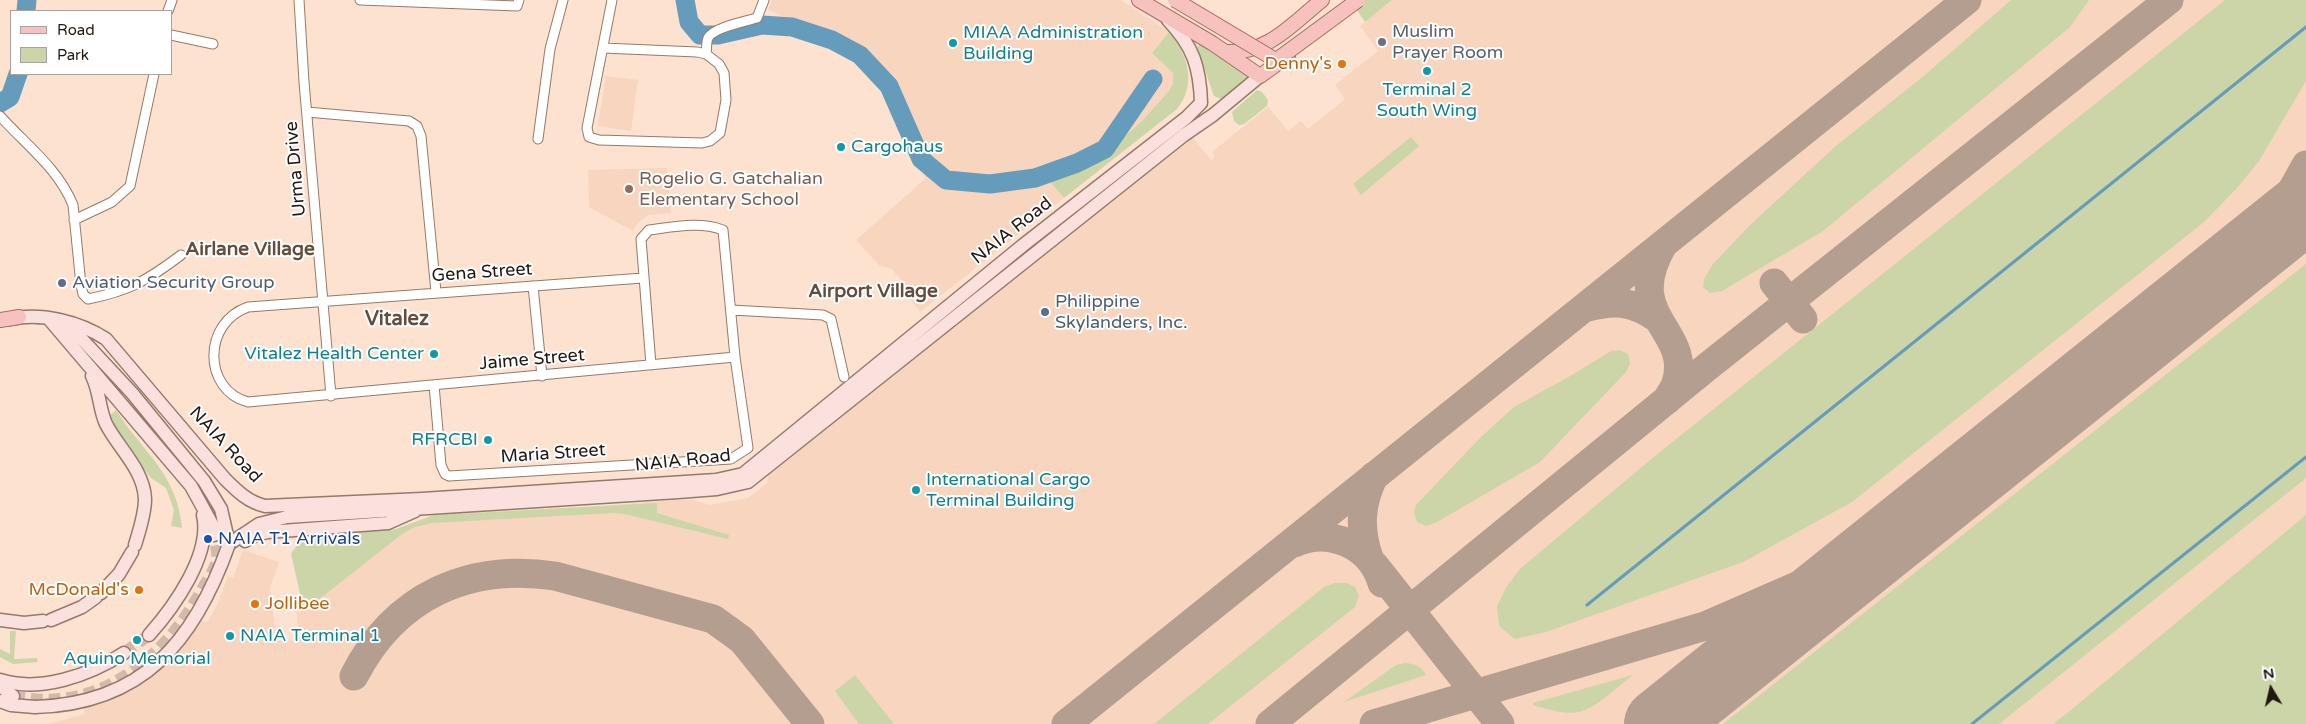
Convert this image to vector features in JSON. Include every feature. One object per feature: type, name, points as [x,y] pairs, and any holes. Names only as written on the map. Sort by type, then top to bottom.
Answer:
[{"type":"main road","name":"NAIA Road","points":[[1139,0],[1225,52],[1260,76]]},
{"type":"main road","points":[[1175,0],[1274,59],[1278,59],[1358,0]]},
{"type":"main road","points":[[1260,76],[1363,0]]},
{"type":"main road","points":[[1225,52],[1252,50],[1271,42],[1320,2],[1333,22]]},
{"type":"main road","points":[[1260,76],[1271,42]]},
{"type":"main road","points":[[0,322],[19,317]]},
{"type":"street","name":"Urma Drive","points":[[299,0],[331,396]]},
{"type":"street","points":[[360,0],[360,2],[517,6],[519,0]]},
{"type":"street","points":[[538,139],[550,49],[563,0]]},
{"type":"street","points":[[603,48],[706,54],[719,64],[724,73],[726,100],[720,133],[710,141],[702,143],[599,140],[589,137],[587,128],[612,0]]},
{"type":"street","points":[[706,54],[709,36],[730,26],[757,18],[764,0]]},
{"type":"street","name":"NAIA Road","points":[[19,317],[66,322],[89,328],[106,339],[225,479],[246,498],[254,503],[265,506],[422,499],[716,480],[743,474],[1022,246],[1180,123],[1200,103],[1197,64],[1181,34],[1165,16]]},
{"type":"street","points":[[172,35],[213,44]]},
{"type":"street","points":[[74,220],[112,202],[130,186],[154,75]]},
{"type":"street","name":"NAIA Road","points":[[229,544],[245,531],[274,519],[697,490],[748,482],[990,288],[1184,135],[1213,115],[1260,76]]},
{"type":"street","points":[[307,112],[409,121],[417,126],[421,136],[436,292]]},
{"type":"street","points":[[0,116],[62,183],[73,205],[81,285],[83,294],[88,299],[114,294],[149,279],[181,255]]},
{"type":"street","points":[[651,365],[641,239],[649,230],[710,225],[723,230],[735,356]]},
{"type":"street","name":"Gena Street","points":[[323,300],[643,278]]},
{"type":"street","points":[[533,286],[542,376]]},
{"type":"street","points":[[323,300],[248,306],[238,310],[230,315],[218,332],[215,344],[215,360],[224,387],[238,400],[248,402],[331,396]]},
{"type":"street","points":[[731,310],[823,316],[831,319],[844,377]]},
{"type":"street","points":[[49,319],[191,486],[213,526],[214,535]]},
{"type":"street","points":[[0,700],[24,707],[64,706],[91,699],[135,679],[164,657],[198,615],[213,585],[229,544],[224,519],[217,500],[204,480],[156,422],[66,322]]},
{"type":"street","name":"Jaime Street","points":[[331,396],[735,356]]},
{"type":"street","name":"Maria Street","points":[[434,385],[440,465],[442,470],[449,476],[731,459],[748,448],[735,356]]},
{"type":"street","points":[[0,620],[24,623],[47,620],[82,607],[99,595],[119,574],[133,549],[143,514],[145,500],[143,487],[137,472],[106,424],[96,383],[84,361]]},
{"type":"street","points":[[149,635],[171,608],[193,569],[205,529],[202,507]]},
{"type":"street","points":[[217,558],[258,534],[388,524],[419,509]]},
{"type":"street","points":[[0,680],[28,685],[64,679],[96,668],[124,654]]},
{"type":"street","points":[[0,686],[13,696]]},
{"type":"shaded area","points":[[772,0],[1121,0],[1169,32],[1152,53],[1173,73],[1173,83],[1169,91],[1142,121],[1106,153],[1053,178],[1051,183],[1064,198],[920,312],[904,291],[907,287],[891,268],[880,266],[856,240],[925,179],[922,161],[881,70],[866,52],[768,10]]},
{"type":"shaded area","points":[[1392,0],[2306,0],[2306,724],[49,724],[85,714],[83,704],[121,688],[197,618],[207,623],[218,603],[228,576],[233,578],[243,550],[279,562],[269,591],[271,592],[276,641],[299,640],[296,608],[371,552],[421,521],[675,500],[693,500],[709,505],[748,498],[767,483],[768,475],[1192,137],[1211,160],[1215,156],[1212,152],[1268,107],[1288,131],[1301,121],[1308,129],[1345,99],[1335,85],[1378,51],[1360,26]]},
{"type":"shaded area","name":"Rogelio G. Gatchalian Elementary School","points":[[606,76],[638,80],[631,131],[598,126]]},
{"type":"shaded area","name":"Rogelio G. Gatchalian Elementary School","points":[[667,168],[671,213],[648,215],[637,224],[633,231],[589,207],[588,170]]},
{"type":"green space","points":[[1362,0],[1392,0],[1365,22],[1354,6]]},
{"type":"green space","points":[[2011,0],[2089,0],[2070,27],[1823,231],[1722,291],[1710,293],[1703,287],[1704,279],[1713,264],[1749,226],[1837,145],[1925,75]]},
{"type":"green space","points":[[2225,0],[2306,0],[2306,81],[2259,161],[2236,189],[2204,222],[1852,502],[1743,562],[1546,632],[1515,639],[1499,626],[1497,606],[1507,586],[1521,568],[1655,456]]},
{"type":"green space","points":[[1169,32],[1181,50],[1188,70],[1187,90],[1183,100],[1177,109],[1064,198],[1051,183],[1053,178],[1106,153],[1142,121],[1169,91],[1173,83],[1173,73],[1152,53]]},
{"type":"green space","points":[[1201,43],[1252,78],[1224,100],[1214,96],[1197,47]]},
{"type":"green space","points":[[1257,90],[1262,92],[1268,100],[1267,106],[1244,124],[1239,125],[1234,121],[1232,112]]},
{"type":"green space","points":[[1411,137],[1419,146],[1361,195],[1353,184]]},
{"type":"green space","points":[[2306,264],[2306,478],[1999,724],[1723,724]]},
{"type":"green space","points":[[1619,350],[1628,354],[1630,364],[1626,372],[1540,462],[1437,522],[1426,526],[1417,522],[1414,512],[1416,505],[1480,438],[1514,407],[1611,351]]},
{"type":"green space","points":[[116,410],[166,478],[179,509],[182,528],[171,526],[174,510],[166,488],[151,478],[112,429],[107,418]]},
{"type":"green space","points":[[657,503],[657,513],[729,535],[728,539],[625,514],[612,513],[432,523],[415,527],[402,534],[304,611],[291,554],[300,543],[312,537],[396,529],[434,515]]},
{"type":"green space","points":[[2306,515],[2306,724],[2053,724],[2071,710]]},
{"type":"green space","points":[[1335,583],[1346,583],[1355,587],[1359,596],[1355,607],[1208,724],[1154,724],[1324,587]]},
{"type":"green space","points":[[10,631],[16,631],[14,659],[37,658],[38,662],[13,664],[0,657],[0,649],[10,654]]},
{"type":"green space","points":[[1405,663],[1418,666],[1426,675],[1344,702],[1396,665]]},
{"type":"green space","points":[[855,675],[894,724],[859,724],[835,691]]},
{"type":"green space","points":[[1633,675],[1593,706],[1579,712],[1562,712],[1533,705],[1533,703]]},
{"type":"waterway","points":[[26,10],[27,0]]},
{"type":"waterway","points":[[685,0],[689,22],[700,35],[718,35],[762,25],[792,27],[832,40],[860,55],[889,86],[921,159],[946,180],[990,184],[1035,178],[1077,163],[1105,149],[1153,79]]},
{"type":"waterway","points":[[1587,605],[2306,27]]},
{"type":"waterway","points":[[0,103],[10,97],[18,75]]},
{"type":"waterway","points":[[1972,724],[2306,457]]},
{"type":"taxiway","points":[[1066,724],[1967,0]]},
{"type":"taxiway","points":[[1270,724],[1707,367],[2169,0]]},
{"type":"taxiway","points":[[2264,240],[2306,165]]},
{"type":"taxiway","points":[[1663,245],[1652,270],[1649,290],[1653,307],[1675,349],[1679,365],[1676,383],[1667,400]]},
{"type":"taxiway","points":[[1774,283],[1803,319]]},
{"type":"taxiway","points":[[1584,308],[1622,303],[1639,308],[1657,318]]},
{"type":"taxiway","points":[[1369,558],[1362,527],[1362,517],[1369,486],[1374,476]]},
{"type":"taxiway","points":[[1374,724],[1705,626],[1806,582],[1851,558],[1927,510]]},
{"type":"taxiway","points":[[1294,543],[1321,537],[1347,543],[1359,549],[1369,558],[1382,583]]},
{"type":"taxiway","points":[[1375,566],[1500,724]]},
{"type":"taxiway","points":[[354,676],[371,648],[390,625],[413,606],[437,591],[464,581],[493,575],[523,573],[555,576],[713,619],[742,640],[810,724]]},
{"type":"runway","points":[[1660,724],[2306,207]]},
{"type":"tunnel","points":[[13,696],[47,700],[70,698],[93,692],[120,679],[149,658],[174,632],[210,576],[217,558],[214,535]]},
{"type":"tunnel","points":[[124,653],[149,635]]},
{"type":"place","name":"Muslim Prayer Room","points":[[1382,42]]},
{"type":"place","name":"MIAA Administration Building","points":[[953,43]]},
{"type":"place","name":"Denny's","points":[[1342,64]]},
{"type":"place","name":"Terminal 2 South Wing","points":[[1427,71]]},
{"type":"place","name":"Cargohaus","points":[[841,147]]},
{"type":"place","name":"Rogelio G. Gatchalian Elementary School","points":[[629,189]]},
{"type":"place","name":"Aviation Security Group","points":[[62,283]]},
{"type":"place","name":"Philippine Skylanders, Inc.","points":[[1045,312]]},
{"type":"place","name":"Vitalez Health Center","points":[[434,354]]},
{"type":"place","name":"RFRCBI","points":[[488,440]]},
{"type":"place","name":"International Cargo Terminal Building","points":[[916,490]]},
{"type":"place","name":"NAIA T1 Arrivals","points":[[208,539]]},
{"type":"place","name":"McDonald's","points":[[139,590]]},
{"type":"place","name":"Jollibee","points":[[255,604]]},
{"type":"place","name":"NAIA Terminal 1","points":[[230,636]]},
{"type":"place","name":"Aquino Memorial","points":[[137,640]]},
{"type":"district","name":"Airlane Village","points":[[250,250]]},
{"type":"district","name":"Airport Village","points":[[873,292]]},
{"type":"district","name":"Vitalez","points":[[397,320]]}]
